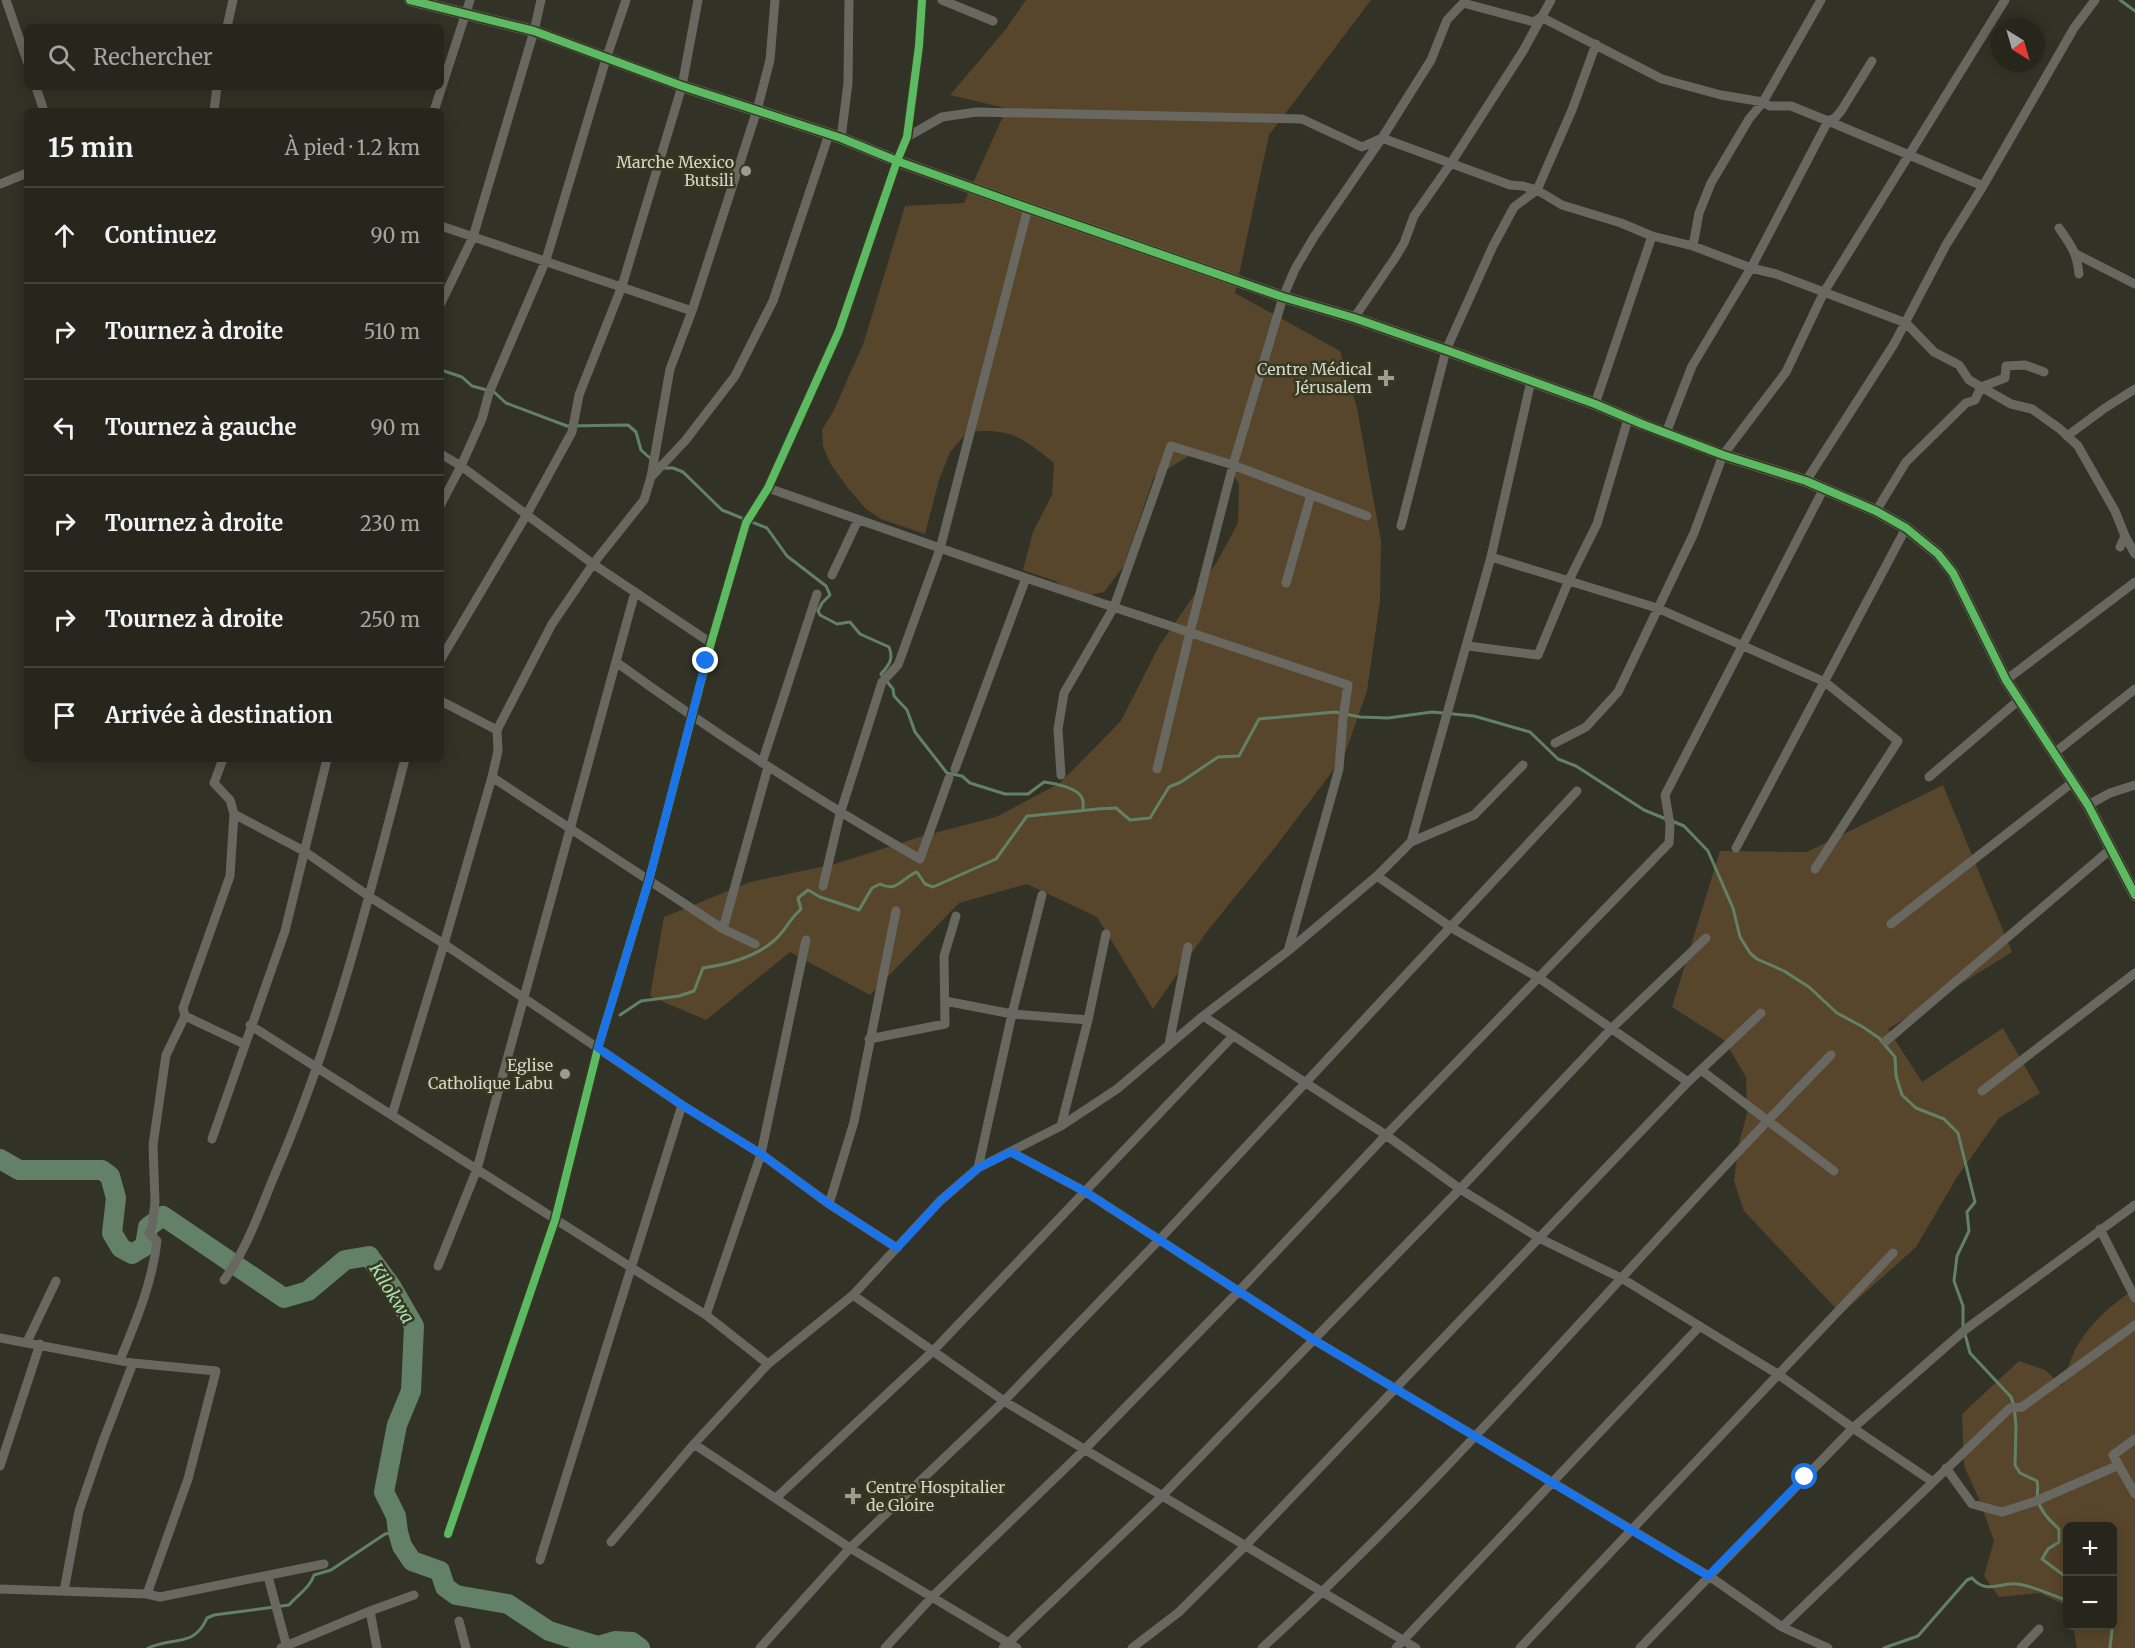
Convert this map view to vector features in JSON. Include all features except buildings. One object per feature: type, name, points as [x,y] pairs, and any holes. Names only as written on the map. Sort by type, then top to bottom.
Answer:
[{"type":"street","points":[[6,0],[24,52]]},
{"type":"street","points":[[229,24],[233,0]]},
{"type":"street","points":[[411,0],[534,31],[682,86],[835,136],[1028,208],[1283,297],[1354,318],[1446,350],[1595,404],[1723,455],[1806,481],[1876,511],[1906,528],[1938,554],[1953,573],[2006,680],[2088,805],[2135,895]]},
{"type":"street","points":[[444,80],[470,0]]},
{"type":"street","points":[[444,297],[472,237],[534,31],[541,0]]},
{"type":"street","points":[[444,498],[482,419],[490,389],[546,260],[626,0]]},
{"type":"street","points":[[444,654],[527,514],[573,427],[579,395],[622,286],[682,86],[698,0]]},
{"type":"street","points":[[392,1115],[492,777],[498,751],[497,730],[552,624],[593,564],[644,500],[651,477],[670,369],[692,311],[757,110],[770,60],[775,0]]},
{"type":"street","points":[[651,477],[685,441],[735,376],[773,301],[835,136],[848,83],[849,0]]},
{"type":"street","points":[[448,1534],[555,1220],[598,1048],[649,880],[711,643],[748,520],[768,488],[839,331],[907,137],[920,46],[922,0]]},
{"type":"street","points":[[942,0],[993,21]]},
{"type":"street","points":[[1354,318],[1395,258],[1404,243],[1414,216],[1523,51],[1551,0]]},
{"type":"street","points":[[1693,246],[1699,213],[1712,183],[1749,119],[1763,102],[1821,0]]},
{"type":"street","points":[[1555,743],[1586,727],[1618,692],[1656,608],[1694,533],[1723,455],[1786,372],[1824,292],[2006,0]]},
{"type":"street","points":[[1806,481],[1865,391],[1906,322],[1946,245],[1983,186],[2074,28],[2095,0]]},
{"type":"street","points":[[1158,769],[1233,465],[1283,297],[1295,269],[1431,60],[1447,20],[1465,2],[1533,22],[1541,17]]},
{"type":"street","points":[[1541,17],[1662,79],[1721,95],[1763,102],[1770,106],[1791,106],[1983,186]]},
{"type":"street","points":[[1401,526],[1446,350],[1493,246],[1514,207],[1537,190],[1572,110],[1596,44]]},
{"type":"street","points":[[1666,434],[1692,366],[1751,268],[1828,121],[1835,118],[1841,111],[1872,61]]},
{"type":"street","points":[[37,90],[43,108]]},
{"type":"street","points":[[214,108],[217,90]]},
{"type":"street","points":[[435,108],[441,90]]},
{"type":"street","points":[[907,137],[942,117],[977,112],[1302,119],[1362,147],[1382,138],[1510,185],[1537,190],[1562,205],[1621,223],[1652,236],[1693,246],[1751,268],[1776,274],[1906,322],[1934,352],[1959,365],[1969,380],[2011,404],[2032,409],[2078,446],[2115,511],[2135,554]]},
{"type":"street","points":[[0,184],[24,174]]},
{"type":"street","points":[[823,886],[840,814],[884,679],[897,665],[940,549],[1028,208]]},
{"type":"street","points":[[444,227],[692,311]]},
{"type":"street","points":[[2058,228],[2076,254],[2096,266],[2132,278]]},
{"type":"street","points":[[1595,404],[1652,236]]},
{"type":"street","points":[[2076,254],[2079,274]]},
{"type":"street","points":[[1876,511],[1906,462],[1966,403],[1975,400],[1982,387],[2005,378],[2006,366],[2025,365],[2044,372]]},
{"type":"street","points":[[1411,842],[1447,709],[1468,646],[1531,381]]},
{"type":"street","points":[[2067,436],[2104,408],[2135,389]]},
{"type":"street","points":[[1468,646],[1538,655],[1569,580],[1597,524],[1628,418]]},
{"type":"street","points":[[1060,775],[1058,729],[1064,693],[1114,607],[1171,446],[1233,465],[1367,516]]},
{"type":"street","points":[[444,456],[593,564],[711,643]]},
{"type":"street","points":[[768,488],[940,549],[1348,685],[1339,769],[1288,951]]},
{"type":"street","points":[[885,1648],[932,1597],[1084,1450],[1239,1291],[1386,1135],[1669,843],[1669,820],[1665,795],[1824,488]]},
{"type":"street","points":[[1286,583],[1311,495]]},
{"type":"street","points":[[832,575],[858,520]]},
{"type":"street","points":[[1736,848],[1906,528]]},
{"type":"street","points":[[2120,547],[2125,536]]},
{"type":"street","points":[[1491,557],[1656,608],[1825,682],[1898,741],[1815,869]]},
{"type":"street","points":[[955,769],[1026,578]]},
{"type":"street","points":[[2006,680],[2135,582]]},
{"type":"street","points":[[438,1266],[477,1169],[635,592]]},
{"type":"street","points":[[723,929],[765,765],[817,594]]},
{"type":"street","points":[[616,662],[691,717],[840,814],[920,859],[949,778]]},
{"type":"street","points":[[2053,754],[2135,688]]},
{"type":"street","points":[[1929,777],[2019,699]]},
{"type":"street","points":[[444,702],[497,730]]},
{"type":"street","points":[[120,1360],[146,1298],[154,1267],[157,1241],[149,1233],[153,1216],[153,1145],[166,1055],[185,1016],[183,1008],[230,876],[234,814],[230,800],[214,783],[222,762]]},
{"type":"street","points":[[212,1139],[250,1025],[285,931],[326,762]]},
{"type":"street","points":[[227,1277],[239,1259],[299,1120],[317,1068],[370,897],[404,762]]},
{"type":"street","points":[[611,1542],[694,1444],[768,1364],[853,1295],[940,1201],[978,1168],[1061,1126],[1117,1089],[1203,1016],[1288,951],[1377,876],[1411,842],[1474,815],[1523,765]]},
{"type":"street","points":[[492,777],[723,929],[755,944]]},
{"type":"street","points":[[1891,924],[2073,782]]},
{"type":"street","points":[[2088,805],[2110,793],[2135,785]]},
{"type":"street","points":[[760,1648],[850,1548],[1004,1401],[1160,1239],[1577,792]]},
{"type":"street","points":[[234,814],[304,851],[682,1105],[761,1154],[829,1204],[897,1248]]},
{"type":"street","points":[[1887,1041],[2112,848]]},
{"type":"street","points":[[1377,876],[1452,928],[1539,978],[1688,1082]]},
{"type":"street","points":[[978,1168],[1012,1014],[1042,895]]},
{"type":"street","points":[[829,1204],[854,1122],[896,911]]},
{"type":"street","points":[[869,1039],[945,1024],[944,956],[956,916]]},
{"type":"street","points":[[1061,1126],[1088,1020],[1106,934]]},
{"type":"street","points":[[694,1444],[850,1548],[1009,1646],[1161,1497],[1460,1189],[1611,1029],[1706,938]]},
{"type":"street","points":[[706,1315],[761,1154],[806,940]]},
{"type":"street","points":[[1169,1044],[1188,947]]},
{"type":"street","points":[[1982,1091],[2135,972]]},
{"type":"street","points":[[945,1001],[1012,1014],[1088,1020]]},
{"type":"street","points":[[1132,1648],[1179,1612],[1245,1546],[1688,1082],[1761,1013]]},
{"type":"street","points":[[185,1016],[244,1044]]},
{"type":"street","points":[[1203,1016],[1386,1135],[1460,1189],[1539,1238],[1623,1279],[1700,1326],[1779,1375],[1933,1482]]},
{"type":"street","points":[[250,1025],[706,1315],[768,1364]]},
{"type":"street","points":[[776,1498],[934,1350],[1233,1036]]},
{"type":"street","points":[[1262,1648],[1323,1592],[1476,1437],[1768,1119],[1831,1055]]},
{"type":"street","points":[[1701,1070],[1834,1171]]},
{"type":"street","points":[[540,1560],[682,1105]]},
{"type":"street","points":[[1011,1152],[1084,1191],[1314,1340],[1708,1576],[1782,1627],[1828,1648]]},
{"type":"street","points":[[1640,1648],[1853,1428],[1963,1331],[2135,1204]]},
{"type":"street","points":[[2100,1229],[2135,1298]]},
{"type":"street","points":[[1520,1648],[1893,1253]]},
{"type":"street","points":[[27,1342],[56,1281]]},
{"type":"street","points":[[853,1295],[1004,1401],[1416,1648]]},
{"type":"street","points":[[1782,1627],[2010,1408],[2022,1407],[2135,1325]]},
{"type":"street","points":[[1396,1648],[1700,1326]]},
{"type":"street","points":[[0,1338],[133,1363],[216,1371],[188,1479],[147,1594]]},
{"type":"street","points":[[0,1466],[40,1344]]},
{"type":"street","points":[[64,1591],[80,1511],[103,1441],[133,1363]]},
{"type":"street","points":[[2135,1439],[2113,1455],[2135,1494]]},
{"type":"street","points":[[1946,1468],[1972,1504],[2002,1512],[2039,1500],[2119,1465]]},
{"type":"street","points":[[0,1588],[147,1594],[160,1598],[324,1564]]},
{"type":"street","points":[[259,1577],[266,1576],[269,1580],[285,1647],[414,1595]]},
{"type":"street","points":[[370,1611],[377,1648]]},
{"type":"street","points":[[459,1621],[466,1648]]},
{"type":"street","points":[[2021,1648],[2038,1629]]},
{"type":"shaded area","points":[[1026,0],[1371,0],[1269,135],[1235,293],[1340,351],[1357,408],[1381,541],[1380,601],[1367,691],[1344,756],[1205,934],[1153,1009],[1097,917],[1027,884],[959,903],[870,995],[790,952],[706,1020],[650,996],[664,917],[750,882],[835,864],[923,836],[996,817],[1060,783],[1121,721],[1159,646],[1217,562],[1238,523],[1239,484],[1225,460],[1189,456],[1154,477],[1123,567],[1104,592],[1081,597],[1055,581],[1023,570],[1033,532],[1052,495],[1054,463],[1023,440],[994,431],[967,432],[950,452],[939,480],[925,534],[881,519],[865,508],[830,463],[823,446],[822,430],[834,410],[864,342],[905,206],[964,203],[1004,114],[1005,108],[950,95],[1006,29]]},
{"type":"shaded area","points":[[1943,785],[2012,952],[1888,1029],[1922,1082],[2003,1028],[2040,1093],[1999,1118],[1957,1177],[1916,1247],[1841,1314],[1744,1211],[1734,1181],[1739,1143],[1747,1114],[1746,1077],[1724,1040],[1672,1007],[1720,851],[1807,852]]},
{"type":"shaded area","points":[[2135,1289],[2135,1648],[2077,1648],[2074,1630],[2117,1630],[2117,1522],[2063,1522],[2063,1604],[2040,1593],[1999,1597],[1984,1576],[1994,1541],[1964,1466],[1962,1414],[2019,1361],[2045,1370],[2062,1386],[2080,1341],[2118,1301]]},
{"type":"waterway","points":[[2120,0],[2135,11]]},
{"type":"waterway","points":[[444,371],[462,377],[472,386],[494,392],[506,403],[567,426],[628,425],[636,432],[641,450],[651,459]]},
{"type":"waterway","points":[[663,468],[673,468],[683,472],[722,510],[767,528],[787,556],[826,586],[830,595],[822,603],[818,611],[820,615],[837,624],[850,622],[860,634],[889,647],[890,662],[881,674],[893,689],[894,696],[907,710],[915,732],[947,773],[962,776],[970,783],[1005,794],[1028,794],[1044,782],[1059,785],[1080,794],[1083,809]]},
{"type":"waterway","points":[[620,1015],[641,1001],[679,996],[694,991],[703,968],[735,961],[767,946],[776,939],[801,909],[798,898],[808,890],[820,897],[859,910],[872,888],[880,884],[895,886],[917,872],[925,884],[933,887],[996,859],[1027,816],[1116,808],[1130,820],[1150,818],[1169,787],[1181,782],[1218,757],[1239,756],[1259,719],[1335,712],[1360,717],[1388,718],[1432,712],[1474,716],[1530,732],[1558,759],[1576,766],[1644,810],[1666,819]]},
{"type":"waterway","points":[[1672,821],[1684,826],[1708,851],[1733,908],[1740,937],[1750,953],[1809,987],[1837,1013],[1879,1038],[1895,1057],[1896,1076],[1902,1095],[1916,1108],[1944,1119],[1958,1133],[1975,1202],[1967,1212],[1969,1231],[1957,1256],[1954,1281],[1963,1306],[1963,1327]]},
{"type":"waterway","name":"Kilokwa","points":[[0,1159],[19,1170],[102,1170],[110,1176],[116,1198],[112,1233],[121,1248],[132,1254],[145,1246],[148,1227],[163,1216],[284,1298],[308,1291],[345,1260],[369,1256],[391,1286],[414,1326],[411,1391],[397,1425],[384,1492],[396,1516],[402,1546],[412,1561],[440,1571],[445,1587],[456,1595],[508,1604],[549,1631],[598,1646],[615,1641],[632,1642],[640,1648]]},
{"type":"waterway","points":[[1965,1334],[1970,1353],[2011,1397],[2016,1426],[2015,1465],[2020,1473],[2037,1481],[2039,1505],[2059,1529],[2059,1542],[2048,1549],[2042,1559],[2065,1576]]},
{"type":"waterway","points":[[148,1648],[189,1638],[196,1634],[207,1618],[214,1615],[289,1605],[306,1588],[314,1575],[331,1570],[385,1534],[398,1532]]},
{"type":"waterway","points":[[1884,1648],[1918,1636],[1967,1580],[1972,1578],[1983,1586],[2023,1585],[2063,1599]]},
{"type":"waterway","points":[[2110,1648],[2112,1630]]},
{"type":"cycle path","points":[[410,0],[534,31],[682,86],[841,138],[897,161],[1028,208],[1283,297],[1354,318],[1446,350],[1595,404],[1723,455],[1806,481],[1876,511],[1906,528],[1938,554],[1953,573],[2006,680],[2088,805],[2135,895]]},
{"type":"cycle path","points":[[448,1534],[555,1220],[598,1048],[649,880],[711,643],[746,523],[768,488],[839,331],[907,137],[919,46],[922,0]]},
{"type":"place","name":"Marche Mexico Butsili","points":[[746,171]]},
{"type":"place","name":"Centre Médical Jérusalem","points":[[1386,378]]},
{"type":"place","name":"Eglise Catholique Labu","points":[[565,1074]]},
{"type":"place","name":"Centre Hospitalier de Gloire","points":[[853,1496]]},
{"type":"route","points":[[706,661],[649,880],[598,1048],[682,1105],[761,1154],[829,1204],[897,1248],[940,1201],[978,1168],[1011,1152],[1084,1191],[1395,1390],[1708,1576],[1805,1477]]}]
